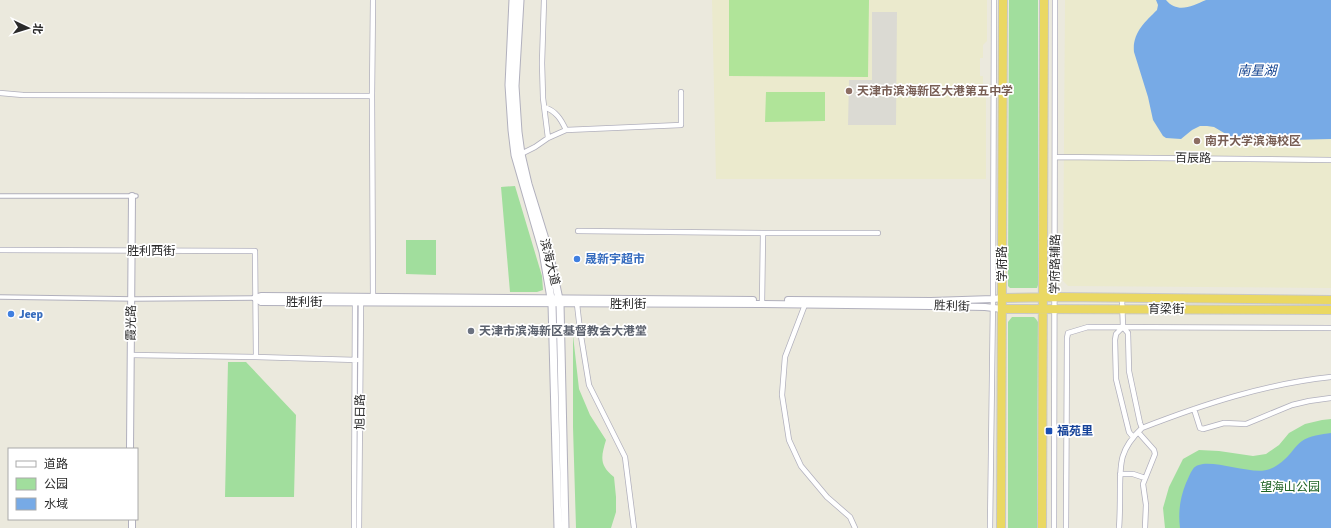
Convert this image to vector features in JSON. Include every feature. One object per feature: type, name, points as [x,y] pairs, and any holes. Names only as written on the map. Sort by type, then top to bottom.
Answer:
[{"type":"highway","name":"学府路","points":[[1001,528],[1003,0]]},
{"type":"highway","points":[[1042,528],[1044,0]]},
{"type":"highway","name":"育梁街","points":[[1002,298],[1054,297],[1122,299],[1331,300]]},
{"type":"highway","name":"育梁街","points":[[1002,309],[1331,310]]},
{"type":"main road","name":"滨海大道","points":[[513,0],[509,85],[514,149],[522,184],[556,301],[558,528]]},
{"type":"main road","name":"滨海大道","points":[[520,0],[515,86],[517,124],[521,154],[528,184],[549,252],[556,301],[565,528]]},
{"type":"street","points":[[373,0],[373,300]]},
{"type":"street","points":[[544,0],[542,64],[544,107],[548,138]]},
{"type":"street","points":[[990,528],[993,308],[994,0]]},
{"type":"street","name":"学府路辅路","points":[[1054,528],[1054,297],[1056,157],[1055,0]]},
{"type":"street","points":[[521,154],[548,138],[566,130],[682,125],[682,92]]},
{"type":"street","points":[[0,93],[23,95],[372,96]]},
{"type":"street","points":[[544,107],[552,110],[558,115],[566,130]]},
{"type":"street","name":"百辰路","points":[[1056,157],[1331,160]]},
{"type":"street","points":[[0,196],[134,196]]},
{"type":"street","name":"霞光路","points":[[130,448],[134,196]]},
{"type":"street","points":[[578,231],[878,233]]},
{"type":"street","points":[[762,302],[763,233]]},
{"type":"street","name":"胜利西街","points":[[0,250],[255,251],[255,298]]},
{"type":"street","name":"胜利街","points":[[0,297],[133,299],[255,298],[261,296],[358,300],[762,302],[993,300],[1002,298]]},
{"type":"street","points":[[255,298],[256,357]]},
{"type":"street","points":[[1122,299],[1123,327],[1128,333],[1129,371],[1140,430],[1154,450],[1154,454],[1143,484],[1146,505],[1146,528]]},
{"type":"street","name":"旭日路","points":[[354,528],[355,360],[358,300]]},
{"type":"street","name":"旭日路","points":[[358,300],[361,360],[359,528]]},
{"type":"street","name":"胜利街","points":[[556,301],[577,304],[762,302]]},
{"type":"street","points":[[806,302],[785,357],[782,395],[789,440],[801,466],[827,497],[850,517],[855,528]]},
{"type":"street","name":"胜利街","points":[[806,302],[1002,309]]},
{"type":"street","points":[[577,304],[590,386],[626,457],[634,528]]},
{"type":"street","points":[[1066,528],[1068,333],[1088,327],[1331,328]]},
{"type":"street","points":[[1123,327],[1116,334],[1115,340],[1116,379],[1129,432],[1133,437]]},
{"type":"street","points":[[132,356],[361,360]]},
{"type":"street","name":"霞光路","points":[[132,356],[133,448]]},
{"type":"street","points":[[1120,528],[1120,468],[1123,454],[1133,437],[1140,430],[1194,409],[1250,392],[1331,377]]},
{"type":"street","points":[[1194,409],[1200,428],[1203,429],[1224,424],[1246,424],[1292,405],[1331,398]]},
{"type":"street","points":[[1120,474],[1133,474],[1145,478]]},
{"type":"shaded area","name":"天津市滨海新区大港第五中学","points":[[712,0],[987,0],[987,41],[983,45],[983,58],[980,58],[980,76],[983,76],[983,89],[986,93],[986,179],[716,179]]},
{"type":"shaded area","name":"南开大学滨海校区","points":[[1065,0],[1331,0],[1331,288],[1068,286],[1063,281]]},
{"type":"shaded area","points":[[872,12],[897,12],[896,125],[848,125],[849,80],[872,80]]},
{"type":"green space","points":[[729,0],[869,0],[868,77],[729,76]]},
{"type":"green space","points":[[1009,0],[1038,0],[1037,288],[1010,288],[1008,286]]},
{"type":"green space","points":[[766,92],[825,92],[825,121],[765,122]]},
{"type":"green space","points":[[515,186],[542,276],[543,290],[537,292],[510,292],[501,187]]},
{"type":"green space","points":[[406,240],[436,240],[436,275],[406,274]]},
{"type":"green space","points":[[1012,317],[1034,317],[1038,322],[1037,528],[1008,528],[1008,322]]},
{"type":"green space","points":[[573,335],[579,389],[590,415],[606,440],[602,460],[606,469],[614,477],[616,512],[611,528],[576,528],[573,427]]},
{"type":"green space","points":[[228,362],[246,362],[296,415],[294,497],[225,497]]},
{"type":"green space","name":"望海山公园","points":[[1331,419],[1331,528],[1165,528],[1163,508],[1169,487],[1183,459],[1199,450],[1219,451],[1253,456],[1266,454],[1279,445],[1289,433],[1305,424]]},
{"type":"water","name":"南星湖","points":[[1156,0],[1166,0],[1175,7],[1185,8],[1206,0],[1331,0],[1331,139],[1236,140],[1214,127],[1207,126],[1200,126],[1192,130],[1181,139],[1166,138],[1163,136],[1153,120],[1148,97],[1134,52],[1135,39],[1140,28],[1157,10],[1158,5]]},
{"type":"water","name":"望海山公园","points":[[1331,433],[1331,528],[1180,528],[1179,511],[1182,494],[1191,472],[1199,465],[1207,464],[1262,471],[1276,466],[1305,439]]},
{"type":"place","name":"天津市滨海新区大港第五中学","points":[[849,91]]},
{"type":"place","name":"南开大学滨海校区","points":[[1197,141]]},
{"type":"place","name":"晟新宇超市","points":[[577,259]]},
{"type":"place","name":"Jeep","points":[[11,314]]},
{"type":"place","name":"天津市滨海新区基督教会大港堂","points":[[471,331]]},
{"type":"place","name":"福苑里","points":[[1049,431]]}]
